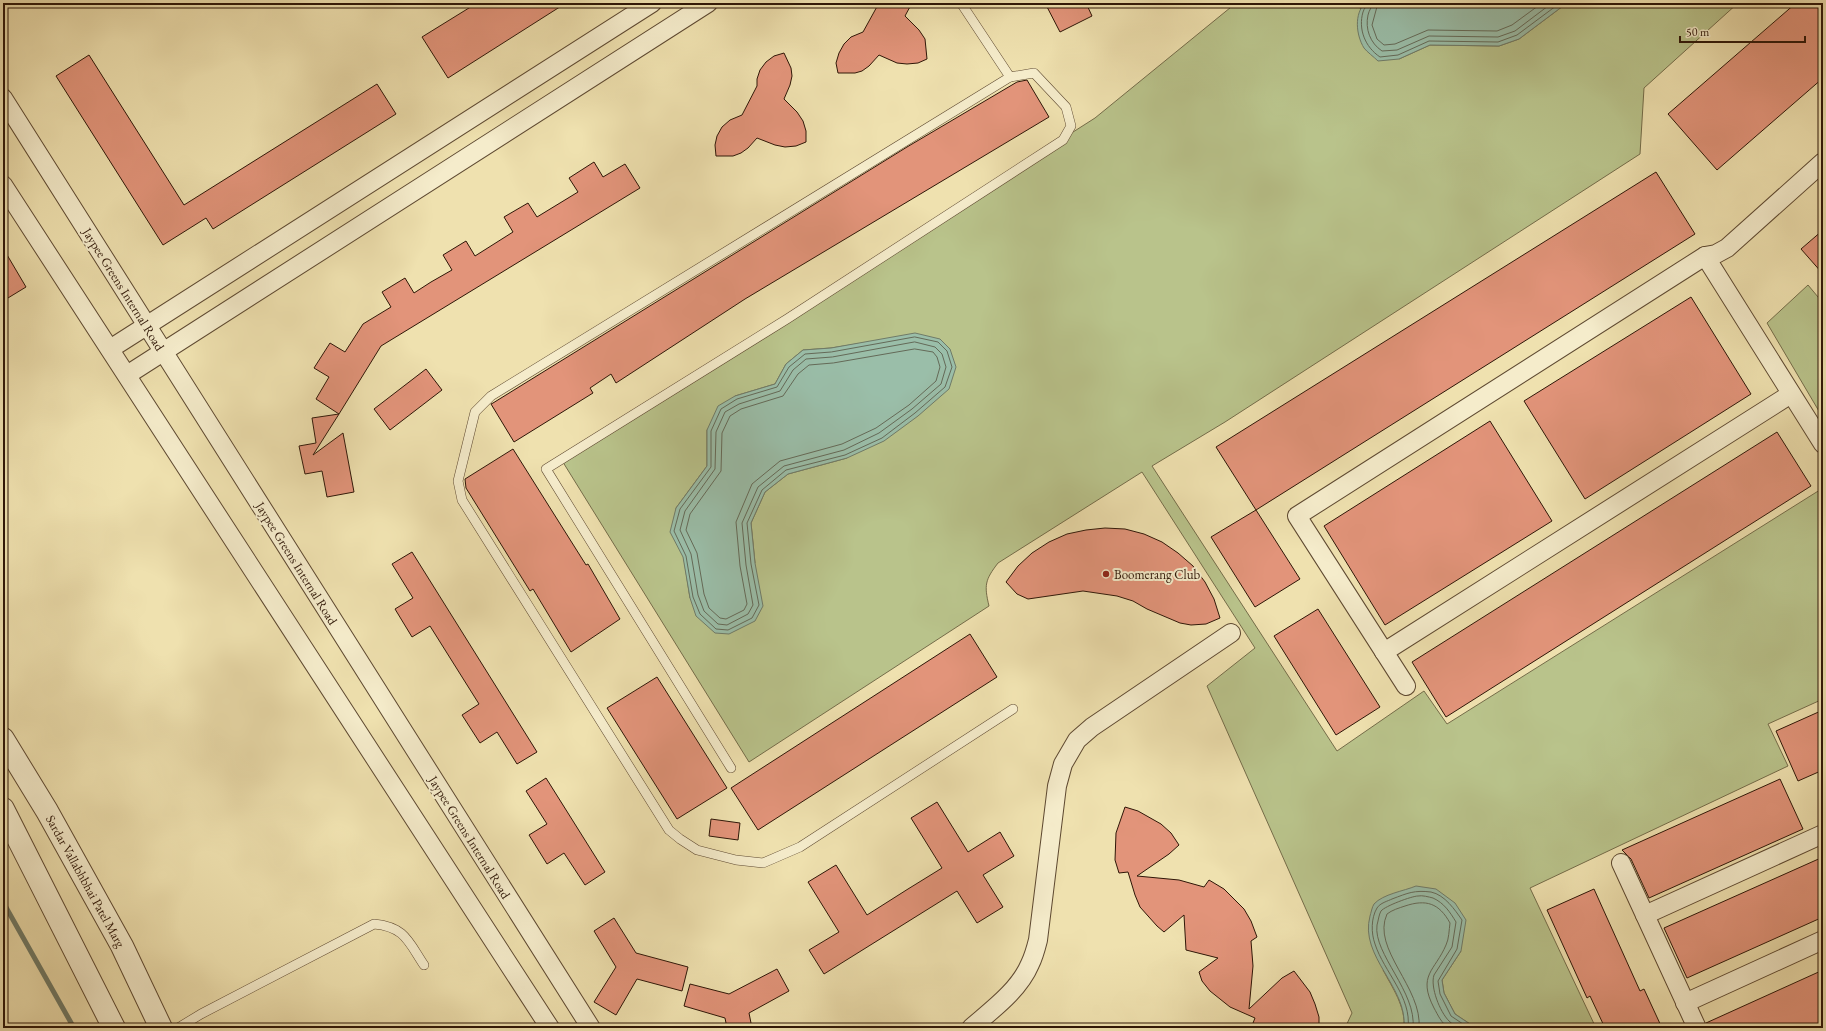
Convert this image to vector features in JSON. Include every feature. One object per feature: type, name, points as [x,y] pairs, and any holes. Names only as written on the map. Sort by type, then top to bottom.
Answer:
[{"type":"street","points":[[110,350],[652,3]]},
{"type":"street","points":[[127,375],[708,3]]},
{"type":"street","name":"Jaypee Greens Internal Road","points":[[3,98],[591,1028]]},
{"type":"street","points":[[1406,686],[1297,516],[1705,256],[1716,254],[1727,248],[1823,162]]},
{"type":"street","points":[[3,184],[550,1028]]},
{"type":"street","points":[[1705,256],[1823,444]]},
{"type":"street","points":[[1384,652],[1791,394]]},
{"type":"street","points":[[971,1028],[999,1004],[1020,981],[1030,964],[1038,940],[1057,786],[1063,764],[1077,740],[1092,727],[1231,633]]},
{"type":"street","name":"Sardar Vallabhbhai Patel Marg","points":[[3,739],[47,811],[114,933],[162,1027]]},
{"type":"street","points":[[3,809],[114,1028]]},
{"type":"street","points":[[1645,915],[1823,834]]},
{"type":"street","points":[[1621,863],[1697,1028]]},
{"type":"street","points":[[1685,1003],[1823,940]]},
{"type":"lane","points":[[961,3],[1010,77]]},
{"type":"lane","points":[[730,768],[546,469],[787,319],[1063,140],[1071,126],[1066,108],[1034,73],[1010,77],[491,396],[475,412],[458,481],[462,500],[669,830],[697,850],[736,860],[763,863],[800,847],[1013,709]]},
{"type":"lane","points":[[162,1027],[201,1014],[374,924],[386,925],[396,929],[404,936],[424,965]]},
{"type":"green space","points":[[1236,3],[1365,3],[1360,8],[1399,59],[1430,45],[1499,46],[1519,39],[1567,3],[1738,3],[1644,88],[1640,154],[1225,422],[1152,466],[1337,751],[1424,691],[1447,724],[1823,488],[1823,699],[1768,724],[1788,766],[1530,888],[1596,1028],[1476,1028],[1455,1014],[1444,993],[1442,980],[1461,951],[1383,970],[1401,1005],[1404,1028],[1345,1028],[1352,1013],[1207,686],[1255,648],[1142,472],[998,563],[990,574],[987,583],[986,593],[989,606],[749,762],[561,459],[1095,118]],"holes":[[[869,342],[847,458],[788,474],[765,492],[751,523],[755,563],[690,598],[676,508],[707,466],[707,430],[735,396],[775,384],[786,364],[803,350],[831,348]]]},
{"type":"green space","points":[[1808,285],[1823,303],[1823,418],[1767,323]]},
{"type":"water","points":[[1365,3],[1567,3],[1519,39],[1499,46],[1430,45],[1399,59],[1378,61],[1364,48],[1359,37],[1357,25],[1359,13]]},
{"type":"water","points":[[915,333],[940,339],[950,349],[956,367],[949,389],[918,416],[884,441],[847,458],[788,474],[765,492],[751,523],[755,563],[763,606],[755,621],[729,634],[715,633],[696,616],[690,598],[683,557],[670,532],[676,508],[707,466],[707,430],[718,406],[735,396],[775,384],[786,364],[803,350],[831,348]]},
{"type":"water","points":[[1416,886],[1436,889],[1455,903],[1466,920],[1461,951],[1442,980],[1444,993],[1455,1014],[1476,1028],[1404,1028],[1403,1013],[1399,999],[1377,959],[1371,945],[1368,931],[1370,916],[1374,904],[1388,895]]},
{"type":"building","points":[[477,3],[566,3],[448,78],[422,37]]},
{"type":"building","points":[[879,3],[912,3],[905,16],[919,30],[925,39],[927,59],[918,63],[907,64],[897,63],[879,55],[862,71],[855,73],[838,73],[836,63],[844,44],[851,37],[863,32]]},
{"type":"building","points":[[1045,3],[1086,3],[1092,16],[1060,32]]},
{"type":"building","points":[[1796,3],[1820,3],[1823,7],[1823,78],[1717,170],[1668,114]]},
{"type":"building","points":[[784,53],[791,68],[792,76],[784,99],[797,112],[803,121],[806,131],[806,142],[796,146],[785,147],[757,138],[741,153],[733,156],[716,156],[715,145],[717,136],[722,127],[730,120],[742,115],[757,86],[757,79],[760,70],[766,62],[774,56]]},
{"type":"building","points":[[89,55],[184,205],[377,84],[396,114],[213,229],[206,218],[163,245],[56,76]]},
{"type":"building","points":[[1027,80],[1049,117],[745,299],[616,383],[611,374],[590,388],[593,393],[514,442],[491,404],[907,147],[1017,82]]},
{"type":"building","points":[[594,162],[603,177],[625,164],[640,188],[381,346],[339,414],[316,399],[329,377],[314,368],[330,343],[345,352],[363,324],[391,307],[382,292],[405,278],[414,293],[452,270],[443,255],[466,241],[475,256],[513,232],[504,217],[528,203],[537,217],[578,192],[569,178]]},
{"type":"building","points":[[1656,172],[1695,234],[1256,510],[1216,447]]},
{"type":"building","points":[[1823,230],[1823,274],[1801,249]]},
{"type":"building","points":[[3,248],[26,287],[3,301]]},
{"type":"building","points":[[1691,297],[1751,394],[1585,499],[1524,401]]},
{"type":"building","points":[[426,369],[442,390],[390,430],[374,409]]},
{"type":"building","points":[[339,414],[313,455],[343,433],[354,492],[327,497],[322,471],[305,474],[299,446],[316,443],[312,418]]},
{"type":"building","points":[[1490,421],[1552,521],[1385,625],[1324,526]]},
{"type":"building","points":[[1777,432],[1811,486],[1446,717],[1412,662]]},
{"type":"building","points":[[513,449],[586,565],[588,564],[620,619],[571,652],[533,589],[530,591],[466,488],[465,479]]},
{"type":"building","points":[[1256,510],[1300,579],[1255,607],[1211,537]]},
{"type":"building","name":"Boomerang Club","points":[[1105,528],[1125,529],[1144,534],[1162,542],[1178,553],[1193,566],[1205,582],[1214,599],[1220,618],[1206,624],[1191,625],[1180,623],[1147,609],[1133,601],[1117,596],[1083,591],[1028,599],[1017,594],[1006,582],[1018,566],[1032,553],[1049,542],[1067,534]]},
{"type":"building","points":[[412,552],[537,752],[517,764],[497,732],[480,743],[462,715],[479,704],[430,626],[412,637],[395,609],[413,598],[392,564]]},
{"type":"building","points":[[1318,609],[1380,707],[1336,735],[1274,636]]},
{"type":"building","points":[[970,634],[997,677],[758,830],[731,788]]},
{"type":"building","points":[[657,677],[727,788],[677,819],[607,708]]},
{"type":"building","points":[[1823,710],[1823,770],[1798,781],[1776,731]]},
{"type":"building","points":[[546,778],[605,872],[585,885],[564,853],[547,864],[529,835],[547,824],[526,791]]},
{"type":"building","points":[[1780,779],[1803,829],[1649,898],[1631,859],[1622,850]]},
{"type":"building","points":[[937,802],[968,852],[1000,832],[1014,856],[983,875],[1003,907],[977,923],[957,891],[824,974],[809,950],[839,932],[808,882],[836,865],[867,915],[942,868],[911,818]]},
{"type":"building","points":[[1125,807],[1138,811],[1161,824],[1171,833],[1179,845],[1169,854],[1137,876],[1179,880],[1204,887],[1209,880],[1224,889],[1244,909],[1251,921],[1257,937],[1251,941],[1253,966],[1249,1009],[1282,978],[1294,971],[1310,992],[1319,1017],[1319,1028],[1264,1028],[1253,1023],[1255,1018],[1230,1007],[1210,991],[1202,981],[1199,972],[1218,958],[1186,950],[1184,915],[1164,932],[1157,926],[1140,907],[1128,872],[1119,873],[1115,860],[1116,833]]},
{"type":"building","points":[[711,819],[740,823],[738,840],[709,836]]},
{"type":"building","points":[[1823,857],[1823,917],[1687,978],[1664,928]]},
{"type":"building","points":[[1594,889],[1640,991],[1644,989],[1662,1028],[1605,1028],[1590,996],[1587,998],[1547,910]]},
{"type":"building","points":[[614,918],[636,953],[688,967],[682,991],[637,979],[616,1015],[594,1002],[616,967],[594,931]]},
{"type":"building","points":[[777,969],[789,991],[749,1013],[752,1028],[727,1028],[725,1018],[684,1006],[690,984],[729,994]]},
{"type":"building","points":[[1823,970],[1823,1028],[1707,1028],[1706,1023]]},
{"type":"waterway","points":[[3,902],[74,1028]]},
{"type":"place","name":"Boomerang Club","points":[[1106,574]]}]
